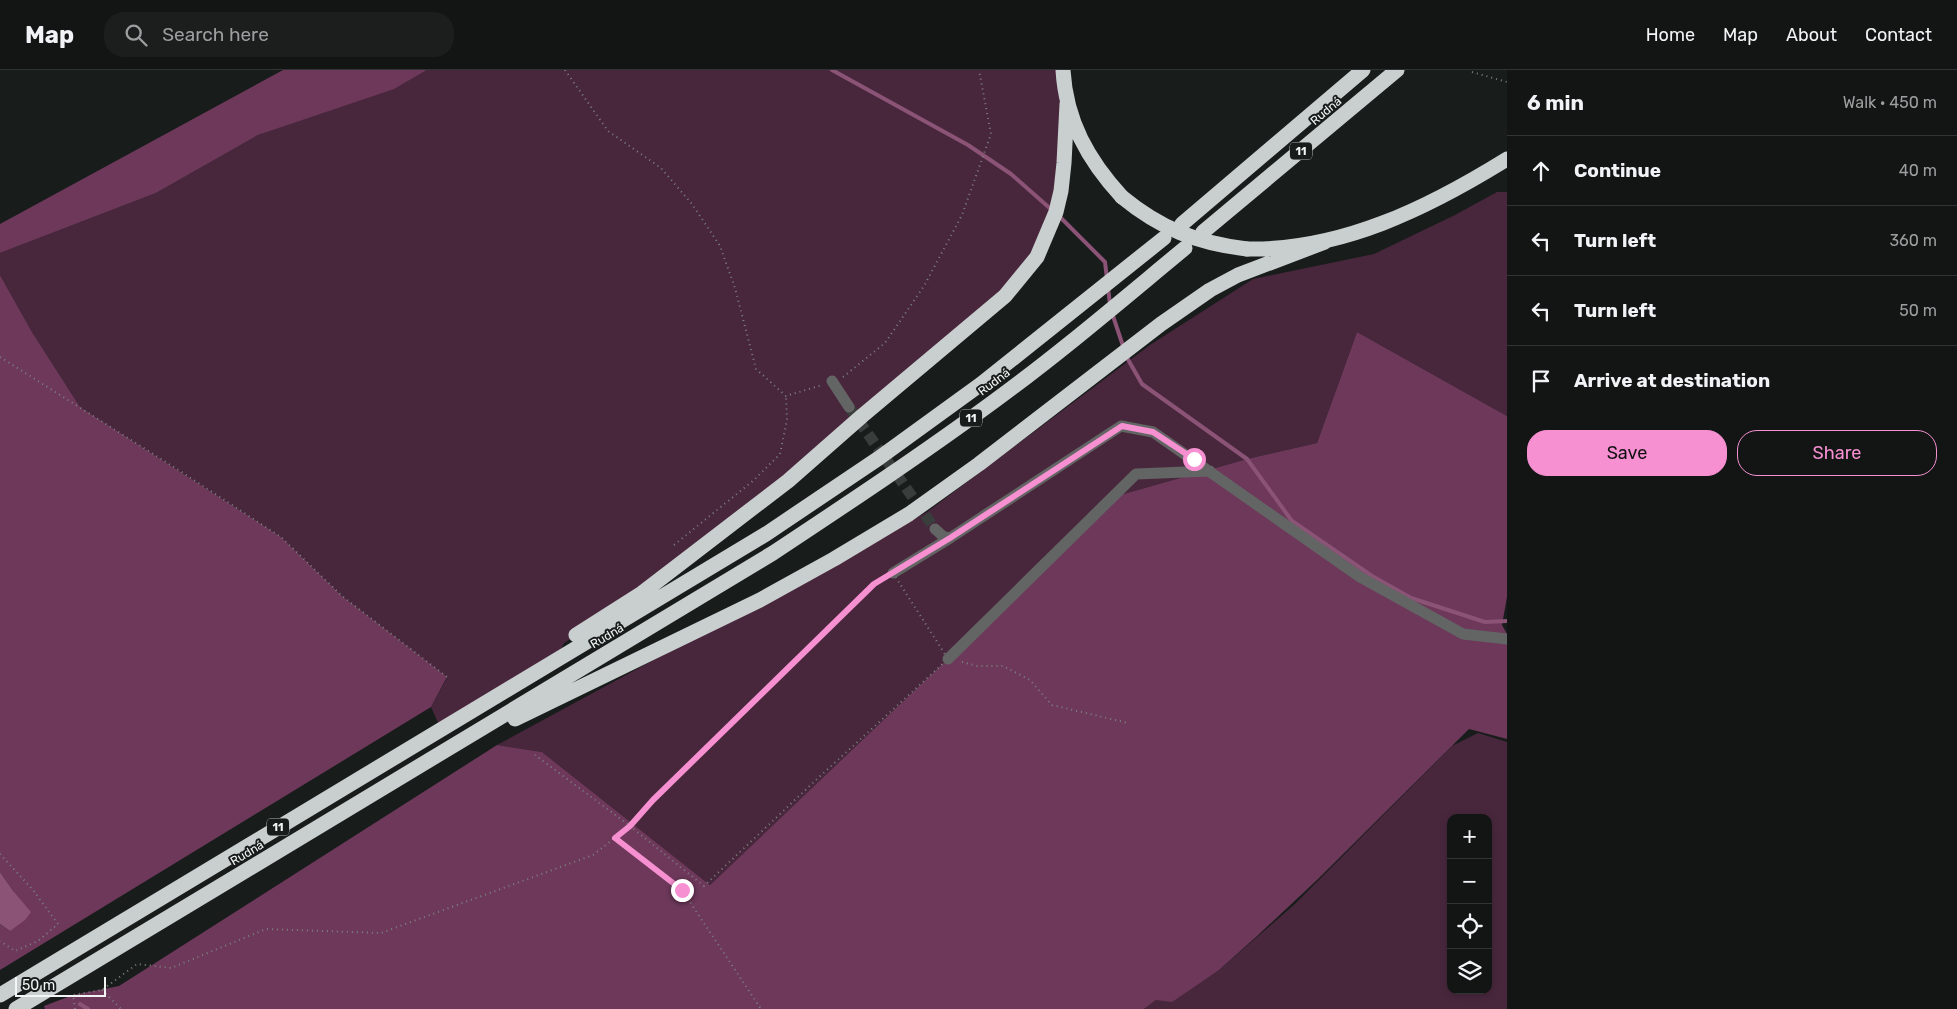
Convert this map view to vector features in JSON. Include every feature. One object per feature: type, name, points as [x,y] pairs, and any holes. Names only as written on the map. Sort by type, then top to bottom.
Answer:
[{"type":"highway","points":[[556,659],[564,643],[642,593],[788,481],[1005,296],[1037,257],[1056,212],[1061,191],[1064,163],[1067,104],[1063,70]]},
{"type":"highway","name":"Rudná","points":[[1182,224],[1363,70]]},
{"type":"highway","name":"Rudná","points":[[1203,232],[1398,70]]},
{"type":"highway","points":[[1067,104],[1073,123],[1089,156],[1104,178],[1145,215],[1176,232],[1212,244],[1247,249],[1287,248],[1324,242]]},
{"type":"highway","points":[[435,757],[760,600],[909,514],[979,464],[1161,324],[1210,290],[1238,275],[1324,242],[1356,233],[1415,209],[1507,159]]},
{"type":"highway","points":[[1482,173],[1507,167]]},
{"type":"highway","name":"Rudná","points":[[0,995],[766,534],[879,458],[1019,355],[1164,238]]},
{"type":"highway","name":"Rudná","points":[[16,1009],[774,553],[888,477],[993,402],[1056,354],[1185,248]]},
{"type":"lane","points":[[832,382],[849,407]]},
{"type":"lane","points":[[893,573],[1122,426],[1153,432],[1360,577],[1463,634],[1507,639]]},
{"type":"lane","points":[[953,659],[1136,474],[1210,471]]},
{"type":"lane","points":[[935,529],[944,537],[950,538]]},
{"type":"path","points":[[565,70],[608,131],[661,168],[692,204],[720,246],[735,288],[756,369],[786,396],[787,420],[780,454],[754,480],[674,545]]},
{"type":"path","points":[[786,396],[840,380],[885,343],[924,286],[962,215],[991,134],[979,70]]},
{"type":"path","points":[[1472,72],[1507,82]]},
{"type":"path","points":[[0,357],[281,537],[342,596],[447,677]]},
{"type":"path","points":[[76,1009],[73,995],[102,990],[137,964],[171,968],[266,929],[381,933],[593,855],[630,826],[653,800],[874,584],[893,573],[953,659],[977,666],[1003,666],[1030,680],[1052,705],[1128,723]]},
{"type":"path","points":[[535,755],[630,826],[704,886],[817,779],[953,659]]},
{"type":"path","points":[[615,838],[682,890],[761,1009]]},
{"type":"path","points":[[0,854],[33,890],[58,924],[38,941],[15,951],[0,941]]},
{"type":"path","points":[[102,990],[121,1009]]},
{"type":"shaded area","points":[[283,70],[427,70],[394,89],[258,135],[156,193],[0,253],[0,224]]},
{"type":"shaded area","points":[[427,70],[1063,70],[1067,104],[1048,235],[973,325],[603,619],[564,643],[556,659],[441,729],[431,707],[447,678],[342,596],[281,537],[80,407],[32,332],[0,275],[0,253],[156,193],[258,135],[402,84]]},
{"type":"shaded area","points":[[1497,192],[1507,192],[1507,416],[1357,332],[1317,443],[1247,459],[1120,495],[710,885],[542,752],[497,745],[927,512],[1150,345],[1253,279],[1374,254],[1455,215]]},
{"type":"shaded area","points":[[0,275],[32,332],[80,407],[281,537],[342,596],[447,677],[431,707],[0,970],[0,924],[10,931],[14,892],[0,872]]},
{"type":"shaded area","points":[[1357,332],[1507,416],[1507,597],[1502,625],[1507,634],[1507,739],[1469,729],[1317,880],[1256,937],[1219,970],[1172,1002],[1156,1000],[1144,1009],[45,1009],[44,1006],[73,995],[119,986],[497,745],[542,752],[710,885],[1120,495],[1247,459],[1317,443]]},
{"type":"shaded area","points":[[1478,733],[1507,742],[1507,1009],[1144,1009],[1156,1000],[1219,970],[1295,904],[1452,746]]},
{"type":"shaded area","points":[[0,872],[31,912],[25,920],[10,931],[0,924]]},
{"type":"waterway","points":[[832,70],[968,145],[1011,174],[1053,211]]},
{"type":"waterway","points":[[1058,215],[1105,262],[1107,279]]},
{"type":"waterway","points":[[1108,288],[1110,304]]},
{"type":"waterway","points":[[1112,313],[1124,349]]},
{"type":"waterway","points":[[1126,356],[1142,384],[1247,459],[1292,521],[1372,576],[1411,598],[1485,622],[1507,621]]},
{"type":"waterway","points":[[80,1004],[88,1009]]},
{"type":"tunnel","points":[[849,407],[935,529]]},
{"type":"route","points":[[682,890],[615,838],[630,826],[653,800],[874,584],[950,538],[1122,426],[1153,432],[1194,459]]}]
